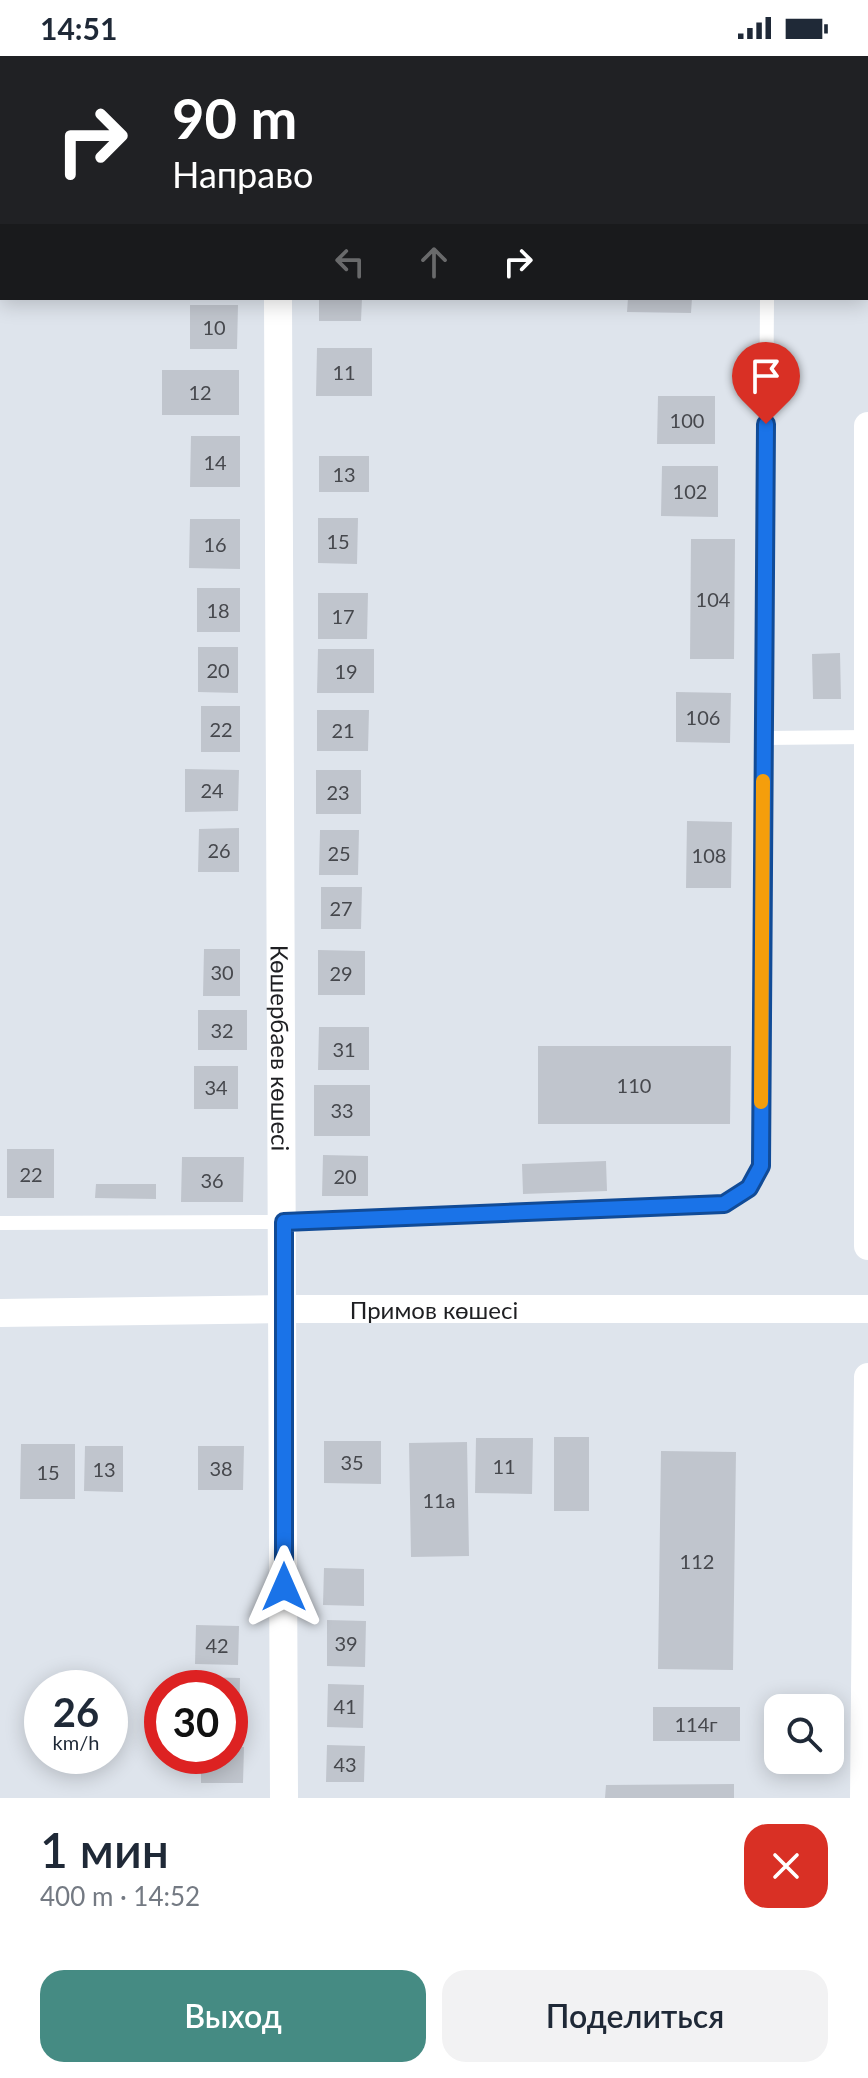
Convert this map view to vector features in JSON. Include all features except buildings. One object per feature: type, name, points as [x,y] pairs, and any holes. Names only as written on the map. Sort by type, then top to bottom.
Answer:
[{"type":"street","name":"Көшербаев көшесі","points":[[278,300],[284,1798]]},
{"type":"street","points":[[868,426],[868,1246]]},
{"type":"street","name":"Примов көшесі","points":[[0,1313],[284,1309],[868,1309]]},
{"type":"street","points":[[864,1798],[868,1377]]},
{"type":"lane","points":[[0,1223],[284,1222],[724,1204],[749,1188],[761,1166],[767,300]]},
{"type":"lane","points":[[764,738],[868,737]]},
{"type":"slow traffic","points":[[761,1102],[763,781]]},
{"type":"route","points":[[284,1587],[284,1222],[724,1204],[749,1188],[761,1166],[766,424]]}]
